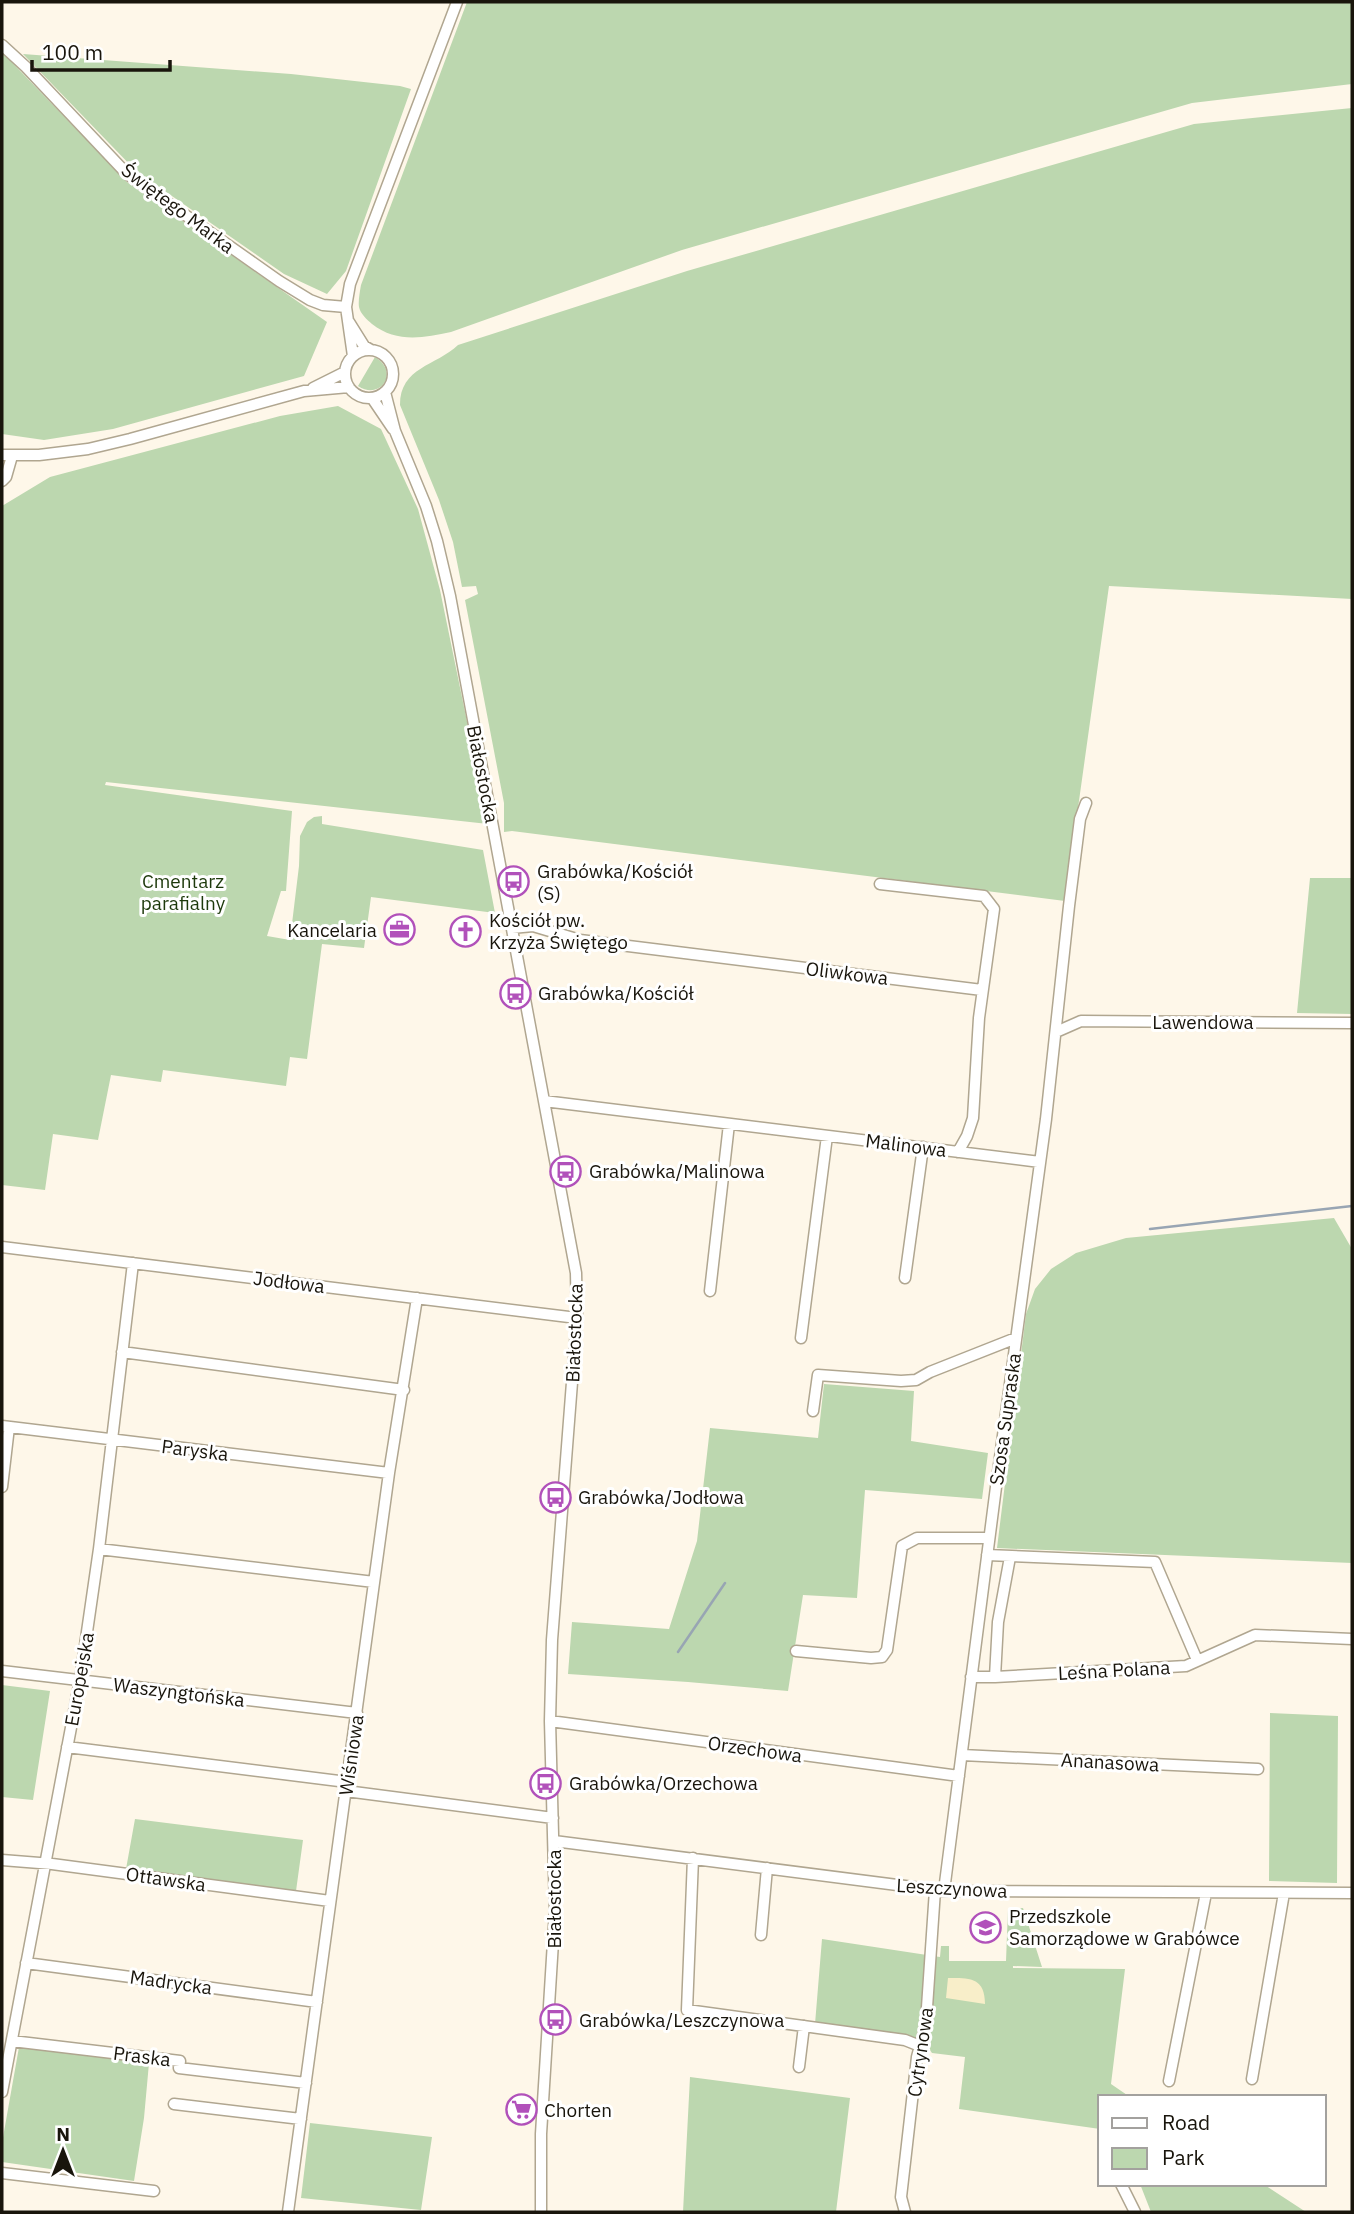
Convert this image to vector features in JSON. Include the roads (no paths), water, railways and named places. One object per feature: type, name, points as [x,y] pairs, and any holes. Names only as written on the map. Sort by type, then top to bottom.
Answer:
[{"type":"street","points":[[354,356],[346,307],[350,284],[457,2]]},
{"type":"street","name":"Świętego Marka","points":[[2,45],[127,174],[299,294],[323,305],[346,307]]},
{"type":"street","points":[[348,321],[365,346],[384,355],[391,364],[393,381],[385,392],[372,398],[359,395],[349,387],[345,372],[354,356],[359,352],[371,350]]},
{"type":"street","points":[[313,389],[345,372]]},
{"type":"street","points":[[2,481],[6,477],[7,456],[63,453],[110,444],[313,389],[349,387]]},
{"type":"street","name":"Białostocka","points":[[385,392],[394,431],[426,506],[440,552],[576,1273],[577,1318],[556,1569],[550,1721],[555,1944],[541,2134],[541,2212]]},
{"type":"street","name":"Białostocka","points":[[372,398],[394,431]]},
{"type":"street","points":[[1040,1162],[1080,820],[1086,803]]},
{"type":"street","points":[[880,884],[984,896],[994,909],[979,1018],[973,1118],[958,1152]]},
{"type":"street","name":"Oliwkowa","points":[[512,929],[533,926],[580,940],[982,990]]},
{"type":"street","name":"Lawendowa","points":[[1056,1032],[1081,1021],[1352,1023]]},
{"type":"street","name":"Malinowa","points":[[544,1101],[1040,1162]]},
{"type":"street","points":[[710,1291],[729,1124]]},
{"type":"street","points":[[801,1338],[827,1136]]},
{"type":"street","points":[[905,1278],[923,1147]]},
{"type":"street","name":"Szosa Supraska","points":[[971,1677],[1040,1162]]},
{"type":"street","name":"Jodłowa","points":[[2,1247],[577,1318]]},
{"type":"street","name":"Europejska","points":[[2,2086],[80,1680],[99,1549],[133,1263]]},
{"type":"street","name":"Wiśniowa","points":[[288,2212],[389,1474],[417,1298]]},
{"type":"street","points":[[813,1411],[818,1375],[916,1380],[1016,1338]]},
{"type":"street","points":[[122,1352],[404,1390]]},
{"type":"street","points":[[2,1487],[6,1426]]},
{"type":"street","name":"Paryska","points":[[6,1426],[389,1474]]},
{"type":"street","points":[[796,1651],[882,1657],[887,1650],[902,1546],[917,1538],[989,1538]]},
{"type":"street","points":[[99,1549],[374,1582]]},
{"type":"street","points":[[987,1555],[1155,1562],[1197,1660]]},
{"type":"street","points":[[995,1677],[998,1622],[1010,1557]]},
{"type":"street","name":"Leśna Polana","points":[[971,1677],[1186,1666],[1255,1635],[1352,1639]]},
{"type":"street","name":"Waszyngtońska","points":[[2,1671],[357,1713]]},
{"type":"street","name":"Cytrynowa","points":[[905,2212],[901,2197],[920,2046],[924,2040],[940,1891],[960,1776],[971,1677]]},
{"type":"street","name":"Orzechowa","points":[[550,1721],[960,1776]]},
{"type":"street","points":[[67,1747],[553,1818]]},
{"type":"street","name":"Ananasowa","points":[[962,1755],[1258,1769]]},
{"type":"street","name":"Leszczynowa","points":[[554,1841],[940,1891],[1352,1893]]},
{"type":"street","points":[[693,1858],[687,2010],[905,2040],[920,2046]]},
{"type":"street","name":"Ottawska","points":[[2,1860],[46,1863],[330,1901]]},
{"type":"street","points":[[761,1935],[767,1868]]},
{"type":"street","points":[[1170,2081],[1206,1893]]},
{"type":"street","points":[[1252,2080],[1284,1893]]},
{"type":"street","name":"Madrycka","points":[[26,1963],[317,2002]]},
{"type":"street","points":[[799,2067],[804,2026]]},
{"type":"street","name":"Praska","points":[[12,2041],[180,2061],[179,2068],[306,2083]]},
{"type":"street","points":[[174,2104],[301,2119]]},
{"type":"street","points":[[2,2173],[155,2191]]},
{"type":"street","points":[[1122,2186],[1135,2212]]},
{"type":"waterway","points":[[1150,1229],[1352,1206]]},
{"type":"waterway","points":[[678,1652],[725,1583]]},
{"type":"place","name":"Grabówka/Kościół (S)","points":[[514,882]]},
{"type":"place","name":"Kancelaria","points":[[400,930]]},
{"type":"place","name":"Kościół pw. Krzyża Świętego","points":[[466,931]]},
{"type":"place","name":"Grabówka/Kościół","points":[[515,993]]},
{"type":"place","name":"Grabówka/Malinowa","points":[[566,1171]]},
{"type":"place","name":"Grabówka/Jodłowa","points":[[555,1497]]},
{"type":"place","name":"Grabówka/Orzechowa","points":[[546,1783]]},
{"type":"place","name":"Przedszkole Samorządowe w Grabówce","points":[[986,1927]]},
{"type":"place","name":"Grabówka/Leszczynowa","points":[[556,2020]]},
{"type":"place","name":"Chorten","points":[[521,2110]]},
{"type":"park label","name":"Cmentarz parafialny","points":[[183,892]]}]
